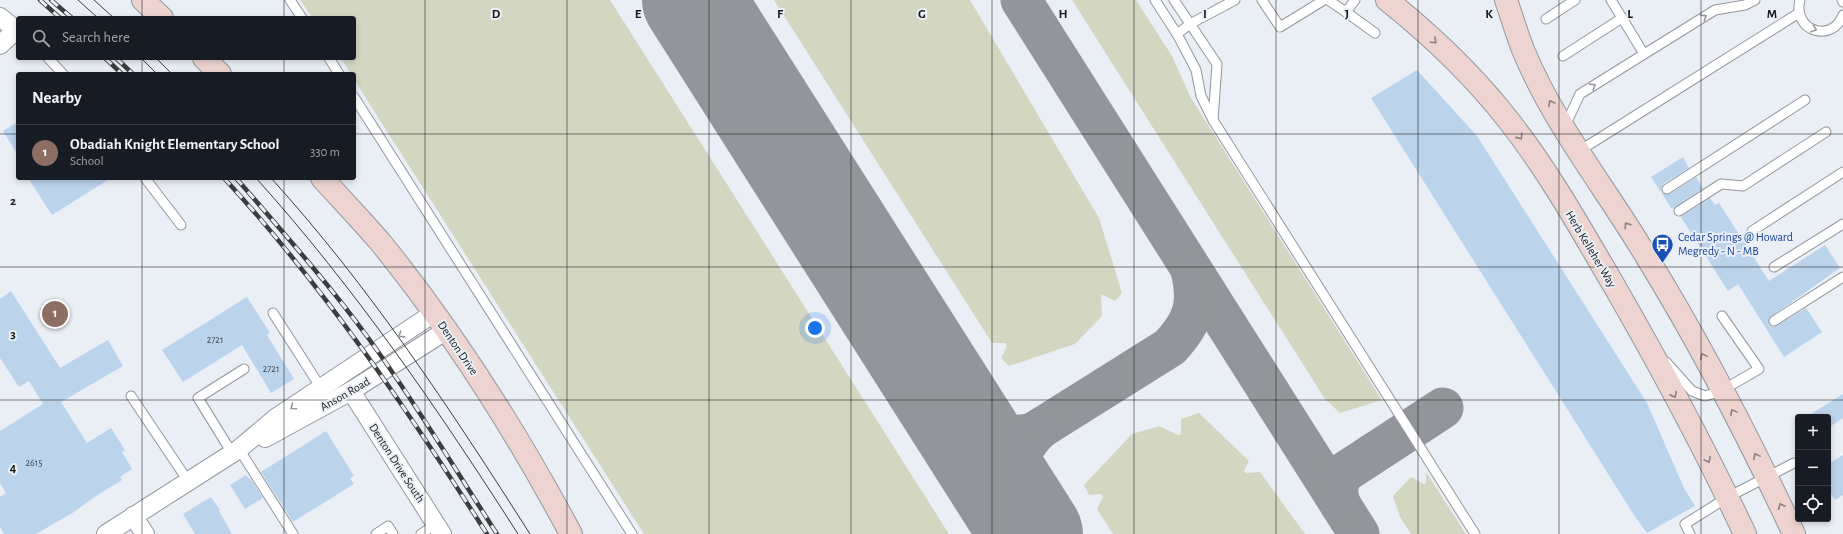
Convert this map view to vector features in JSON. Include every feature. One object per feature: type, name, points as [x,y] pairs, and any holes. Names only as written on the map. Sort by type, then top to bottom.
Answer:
[{"type":"main road","points":[[143,0],[160,16]]},
{"type":"main road","name":"Herb Kelleher Way","points":[[1387,0],[1464,68],[1510,122],[1582,231],[1650,348],[1728,498],[1745,534]]},
{"type":"main road","points":[[1506,0],[1524,52],[1564,128],[1648,258],[1690,331],[1768,478],[1794,534]]},
{"type":"main road","points":[[206,60],[218,72]]},
{"type":"main road","name":"Denton Drive","points":[[324,180],[381,243],[446,330],[538,471],[571,534]]},
{"type":"street","points":[[0,17],[16,30]]},
{"type":"street","points":[[0,45],[16,32]]},
{"type":"street","name":"Anson Road","points":[[106,534],[236,451],[278,417],[434,313]]},
{"type":"street","name":"Anson Road","points":[[236,451],[262,440],[351,391],[446,330]]},
{"type":"street","name":"Denton Drive South","points":[[351,391],[439,529]]},
{"type":"street","points":[[133,516],[145,534]]},
{"type":"lane","points":[[290,0],[301,16]]},
{"type":"lane","points":[[1155,0],[1177,34],[1196,70],[1201,96],[1213,120],[1476,534]]},
{"type":"lane","points":[[1174,0],[1217,64],[1213,120]]},
{"type":"lane","points":[[1177,34],[1190,24],[1235,0]]},
{"type":"lane","points":[[1262,0],[1280,27],[1324,0]]},
{"type":"lane","points":[[1328,0],[1375,33]]},
{"type":"lane","points":[[1346,12],[1355,0]]},
{"type":"lane","points":[[1546,19],[1575,0]]},
{"type":"lane","points":[[1611,0],[1644,54]]},
{"type":"lane","points":[[1564,128],[1580,94],[1715,10],[1745,5],[1755,0]]},
{"type":"lane","points":[[1800,0],[1799,13],[1807,26],[1814,30],[1830,30],[1836,26],[1843,15]]},
{"type":"lane","points":[[1579,151],[1799,13]]},
{"type":"lane","points":[[1563,56],[1622,18]]},
{"type":"lane","points":[[50,60],[61,72]]},
{"type":"lane","points":[[330,60],[338,72]]},
{"type":"lane","points":[[356,100],[632,534]]},
{"type":"lane","points":[[1667,189],[1805,100]]},
{"type":"lane","points":[[1679,211],[1721,184],[1743,186],[1826,132]]},
{"type":"lane","points":[[1752,231],[1843,172]]},
{"type":"lane","points":[[147,180],[181,225]]},
{"type":"lane","points":[[1774,267],[1843,224]]},
{"type":"lane","points":[[1774,321],[1843,277]]},
{"type":"lane","points":[[273,313],[320,388]]},
{"type":"lane","points":[[1650,348],[1692,391],[1706,396],[1721,391],[1759,369],[1722,316]]},
{"type":"lane","points":[[244,370],[198,398],[293,534]]},
{"type":"lane","points":[[131,396],[188,481]]},
{"type":"lane","points":[[1690,534],[1685,524],[1728,498],[1794,463]]},
{"type":"lane","points":[[376,534],[388,526],[393,534]]},
{"type":"lane","points":[[421,534],[439,529]]},
{"type":"green space","points":[[300,0],[610,0],[949,534],[644,534],[356,82],[356,72],[350,72],[342,60],[356,60],[356,16],[312,16]]},
{"type":"green space","points":[[774,0],[970,0],[1099,218],[1122,293],[1115,301],[1103,295],[1101,296],[1102,316],[1075,344],[1009,366],[1001,358],[1007,346],[1005,343],[992,343]]},
{"type":"green space","points":[[1072,0],[1136,0],[1172,56],[1191,98],[1382,400],[1340,413],[1325,399]]},
{"type":"green space","points":[[1199,413],[1249,461],[1244,471],[1246,473],[1260,472],[1305,534],[1113,534],[1097,509],[1103,497],[1101,494],[1089,495],[1084,485],[1132,434],[1159,426],[1178,435],[1181,434],[1181,419]]},
{"type":"green space","points":[[1426,472],[1466,534],[1411,534],[1400,517],[1393,496],[1411,477],[1424,484],[1426,483]]},
{"type":"building","points":[[1417,70],[1477,136],[1647,403],[1684,488],[1695,506],[1647,533],[1634,515],[1371,98]]},
{"type":"building","points":[[16,123],[16,152],[3,131]]},
{"type":"building","points":[[1683,157],[1689,168],[1663,184],[1661,189],[1662,193],[1670,194],[1696,177],[1703,188],[1672,209],[1651,177]]},
{"type":"building","points":[[29,180],[108,180],[52,215]]},
{"type":"building","points":[[1710,198],[1715,205],[1719,203],[1769,281],[1825,245],[1840,268],[1769,318],[1769,325],[1775,327],[1806,308],[1822,332],[1784,357],[1738,284],[1728,291],[1681,217]]},
{"type":"building","points":[[11,291],[60,368],[108,340],[123,366],[61,402],[87,443],[111,428],[125,450],[122,452],[132,469],[120,477],[122,480],[74,512],[36,534],[4,534],[0,527],[0,497],[6,493],[0,483],[0,431],[43,404],[29,381],[19,387],[0,358],[0,299]]},
{"type":"building","points":[[247,297],[270,333],[267,335],[294,379],[271,393],[242,345],[183,382],[162,350]]},
{"type":"building","points":[[1843,394],[1843,418],[1831,426],[1831,414],[1811,414]]},
{"type":"building","points":[[326,431],[354,476],[350,478],[354,484],[293,522],[261,472]]},
{"type":"building","points":[[1843,455],[1843,495],[1835,500],[1831,494],[1831,462]]},
{"type":"building","points":[[246,475],[249,479],[250,478],[263,498],[245,509],[230,485]]},
{"type":"building","points":[[211,497],[220,510],[219,511],[232,534],[195,534],[183,514]]},
{"type":"taxiway","points":[[1021,0],[1359,534]]},
{"type":"taxiway","points":[[959,419],[986,432],[995,434],[1023,435],[1033,433],[1170,347],[1185,329],[1192,312],[1194,293],[1191,270]]},
{"type":"taxiway","points":[[1340,504],[1337,489],[1342,474],[1443,408]]},
{"type":"taxiway","points":[[1021,515],[1015,491],[1016,468],[1025,447],[1041,428]]},
{"type":"runway","points":[[693,0],[1032,534]]},
{"type":"tram line","points":[[78,0],[96,16]]},
{"type":"tram line","points":[[94,0],[112,16]]},
{"type":"tram line","points":[[143,60],[155,72]]},
{"type":"tram line","points":[[158,60],[170,72]]},
{"type":"tram line","points":[[258,180],[327,262],[394,350],[426,395],[518,534]]},
{"type":"tram line","points":[[273,180],[342,262],[408,350],[470,441],[530,534]]},
{"type":"railway","points":[[40,0],[58,16]]},
{"type":"railway","points":[[51,0],[70,16]]},
{"type":"railway","points":[[107,60],[120,72]]},
{"type":"railway","points":[[118,60],[131,72]]},
{"type":"railway","points":[[226,180],[261,219],[296,262],[363,350],[395,395],[487,534]]},
{"type":"railway","points":[[238,180],[321,277],[369,339],[419,411],[497,534]]},
{"type":"place","name":"Cedar Springs @ Howard Megredy - N - MB","points":[[1662,264]]},
{"type":"place","name":"Obadiah Knight Elementary School","points":[[55,314]]}]
